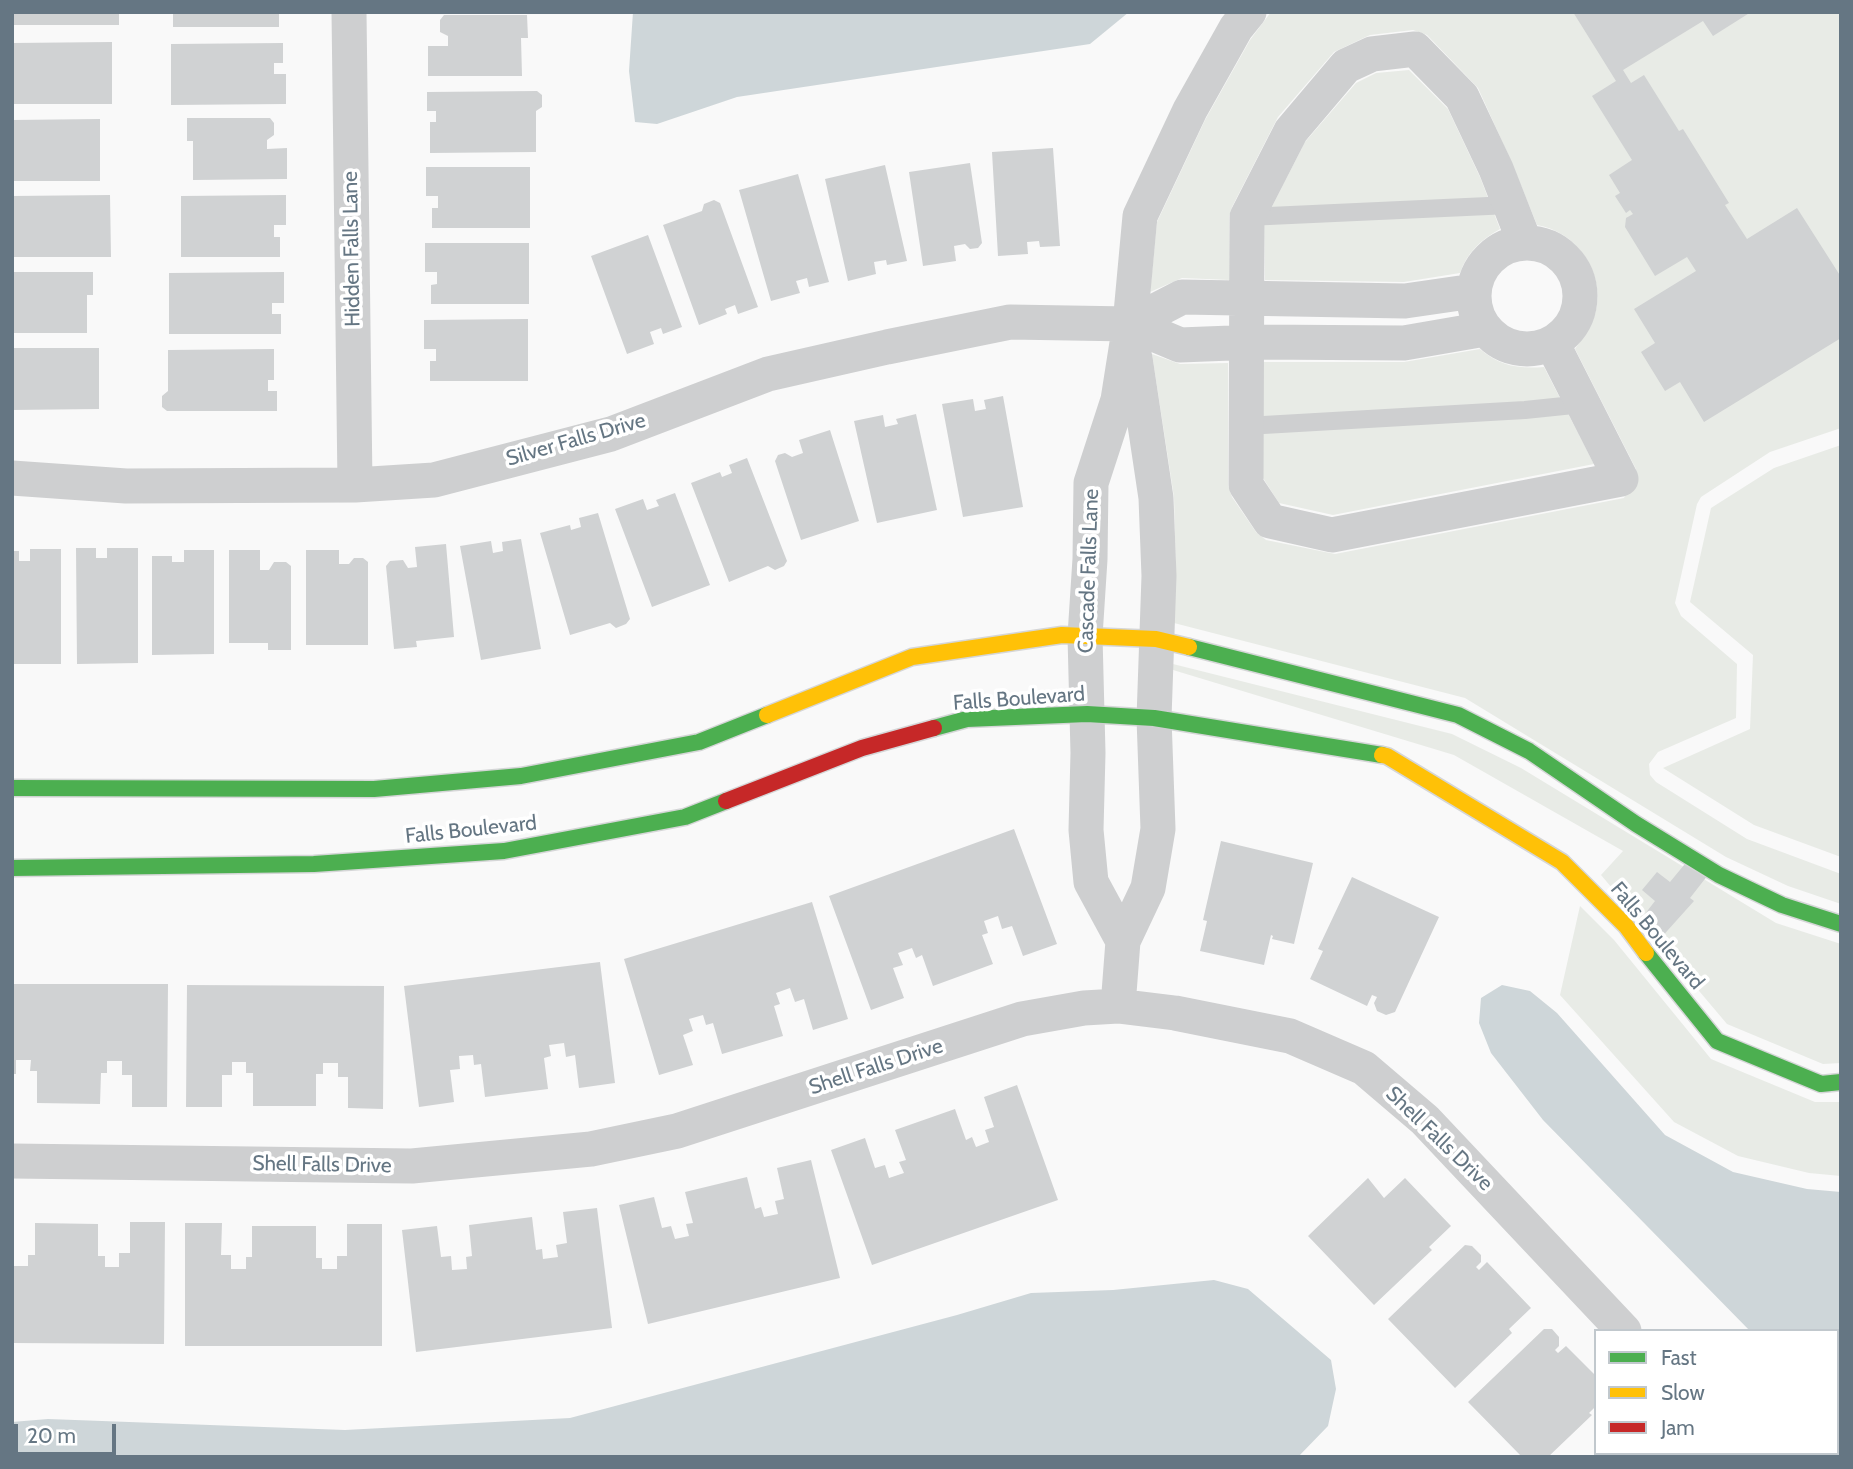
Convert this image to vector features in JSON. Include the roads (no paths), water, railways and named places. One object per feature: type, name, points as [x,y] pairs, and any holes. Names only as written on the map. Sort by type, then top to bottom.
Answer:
[{"type":"street","name":"Hidden Falls Lane","points":[[349,12],[355,485]]},
{"type":"street","name":"Cascade Falls Lane","points":[[1123,942],[1091,882],[1086,830],[1085,636],[1091,483],[1118,400],[1140,216],[1190,110],[1236,28],[1249,12]]},
{"type":"street","points":[[1525,243],[1462,97],[1415,49],[1372,54],[1346,66],[1291,131],[1247,216],[1246,485],[1270,521],[1332,535],[1621,479],[1552,343]]},
{"type":"street","points":[[1525,243],[1542,245],[1559,253],[1571,266],[1578,282],[1580,300],[1576,317],[1566,332],[1552,343],[1523,349],[1495,339],[1485,329],[1478,317],[1474,291],[1477,276],[1490,258],[1510,246],[1525,243]]},
{"type":"street","points":[[1129,324],[1182,298],[1405,301],[1474,291]]},
{"type":"street","name":"Silver Falls Drive","points":[[12,478],[126,486],[355,485],[435,480],[611,434],[768,374],[887,346],[1010,322],[1129,324]]},
{"type":"street","name":"Cascade Falls Lane","points":[[1118,1006],[1123,942],[1148,888],[1158,829],[1154,718],[1159,576],[1156,498],[1129,324]]},
{"type":"street","points":[[1129,324],[1180,345],[1404,343],[1485,329]]},
{"type":"street","points":[[12,788],[374,789],[521,776],[699,742],[912,657],[1062,635],[1156,639],[1458,715],[1529,751],[1636,824],[1719,874],[1782,905],[1841,924]]},
{"type":"street","name":"Falls Boulevard","points":[[12,868],[314,864],[505,851],[685,817],[862,748],[967,719],[1087,714],[1154,718],[1387,756],[1562,862],[1626,926],[1670,985],[1717,1041],[1821,1084],[1841,1082]]},
{"type":"street","name":"Shell Falls Drive","points":[[12,1161],[412,1166],[591,1149],[677,1131],[1022,1019],[1084,1008],[1118,1006],[1175,1013],[1290,1036],[1364,1068],[1425,1119],[1622,1329]]},
{"type":"lane","points":[[1247,216],[1510,205]]},
{"type":"lane","points":[[1246,426],[1525,410],[1583,404]]}]
